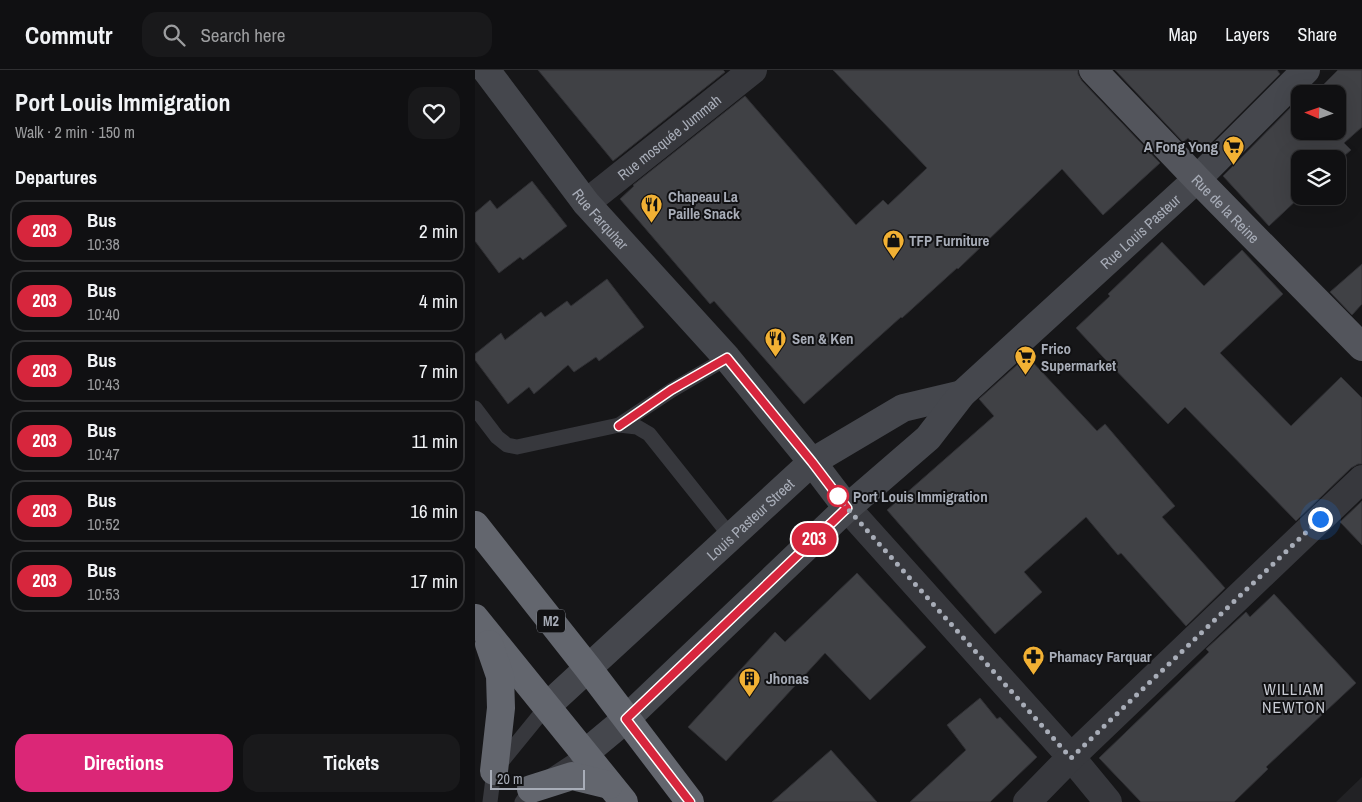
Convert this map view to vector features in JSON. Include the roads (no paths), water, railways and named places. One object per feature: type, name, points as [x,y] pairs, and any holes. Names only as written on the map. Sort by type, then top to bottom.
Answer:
[{"type":"highway","name":"M2","points":[[475,524],[588,668],[689,802]]},
{"type":"highway","points":[[480,624],[616,793]]},
{"type":"highway","points":[[480,624],[500,676],[501,708],[494,771]]},
{"type":"highway","points":[[526,795],[572,776],[616,793]]},
{"type":"main road","name":"Rue Farquhar","points":[[486,70],[586,203],[727,358],[847,508]]},
{"type":"main road","name":"Rue de la Reine","points":[[1093,70],[1197,179],[1362,346]]},
{"type":"main road","name":"Rue Louis Pasteur","points":[[1012,347],[1197,179],[1306,70]]},
{"type":"main road","name":"Louis Pasteur Street","points":[[626,719],[847,508],[928,438],[962,394],[1012,347]]},
{"type":"main road","name":"Louis Pasteur Street","points":[[588,668],[732,538],[812,462],[903,408],[962,394]]},
{"type":"main road","points":[[547,706],[588,668]]},
{"type":"main road","points":[[584,754],[626,719]]},
{"type":"street","name":"Rue mosquée Jummah","points":[[586,203],[753,70]]},
{"type":"street","points":[[1027,802],[1362,479]]},
{"type":"street","points":[[847,508],[1109,802]]},
{"type":"lane","points":[[619,426],[671,390],[727,358]]},
{"type":"lane","points":[[475,408],[497,437],[507,445],[517,447],[619,426],[637,427],[649,434],[732,538]]},
{"type":"lane","points":[[490,802],[494,771],[547,706]]},
{"type":"lane","points":[[526,795],[584,754]]},
{"type":"place","name":"A Fong Yong","points":[[1234,165]]},
{"type":"place","name":"Chapeau La Paille Snack","points":[[652,224]]},
{"type":"place","name":"TFP Furniture","points":[[893,259]]},
{"type":"place","name":"Sen & Ken","points":[[776,357]]},
{"type":"place","name":"Frico Supermarket","points":[[1025,376]]},
{"type":"place","name":"Port Louis Immigration","points":[[838,496]]},
{"type":"place","name":"Phamacy Farquar","points":[[1033,675]]},
{"type":"place","name":"Jhonas","points":[[750,697]]},
{"type":"district","name":"WILLIAM NEWTON","points":[[1294,698]]}]
